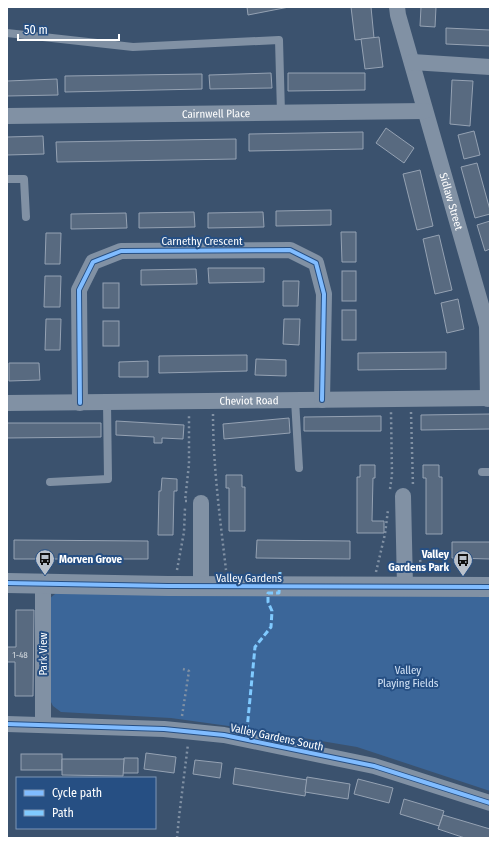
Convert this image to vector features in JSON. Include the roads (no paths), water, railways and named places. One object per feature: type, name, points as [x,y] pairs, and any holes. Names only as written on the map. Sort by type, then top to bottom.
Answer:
[{"type":"street","name":"Sidlaw Street","points":[[397,7],[486,326],[489,398]]},
{"type":"street","points":[[412,62],[490,67]]},
{"type":"street","name":"Cairnwell Place","points":[[7,116],[425,111]]},
{"type":"street","name":"Carnethy Crescent","points":[[80,403],[79,290],[93,262],[121,251],[290,250],[316,263],[324,294],[322,400]]},
{"type":"street","name":"Cheviot Road","points":[[7,404],[489,398]]},
{"type":"street","points":[[397,493],[404,586]]},
{"type":"street","points":[[202,503],[202,586]]},
{"type":"street","name":"Valley Gardens","points":[[7,583],[168,586],[490,587]]},
{"type":"street","name":"Park View","points":[[43,584],[43,725]]},
{"type":"street","name":"Valley Gardens South","points":[[7,724],[164,729],[224,735],[374,766],[490,802]]},
{"type":"lane","points":[[7,33],[133,47],[279,40],[281,112]]},
{"type":"lane","points":[[7,179],[24,179],[26,217]]},
{"type":"lane","points":[[295,400],[299,468]]},
{"type":"lane","points":[[50,482],[108,479],[107,402]]},
{"type":"place","name":"Morven Grove","points":[[45,576]]},
{"type":"place","name":"Valley Gardens Park","points":[[463,577]]},
{"type":"park label","name":"Valley Playing Fields","points":[[408,676]]}]
